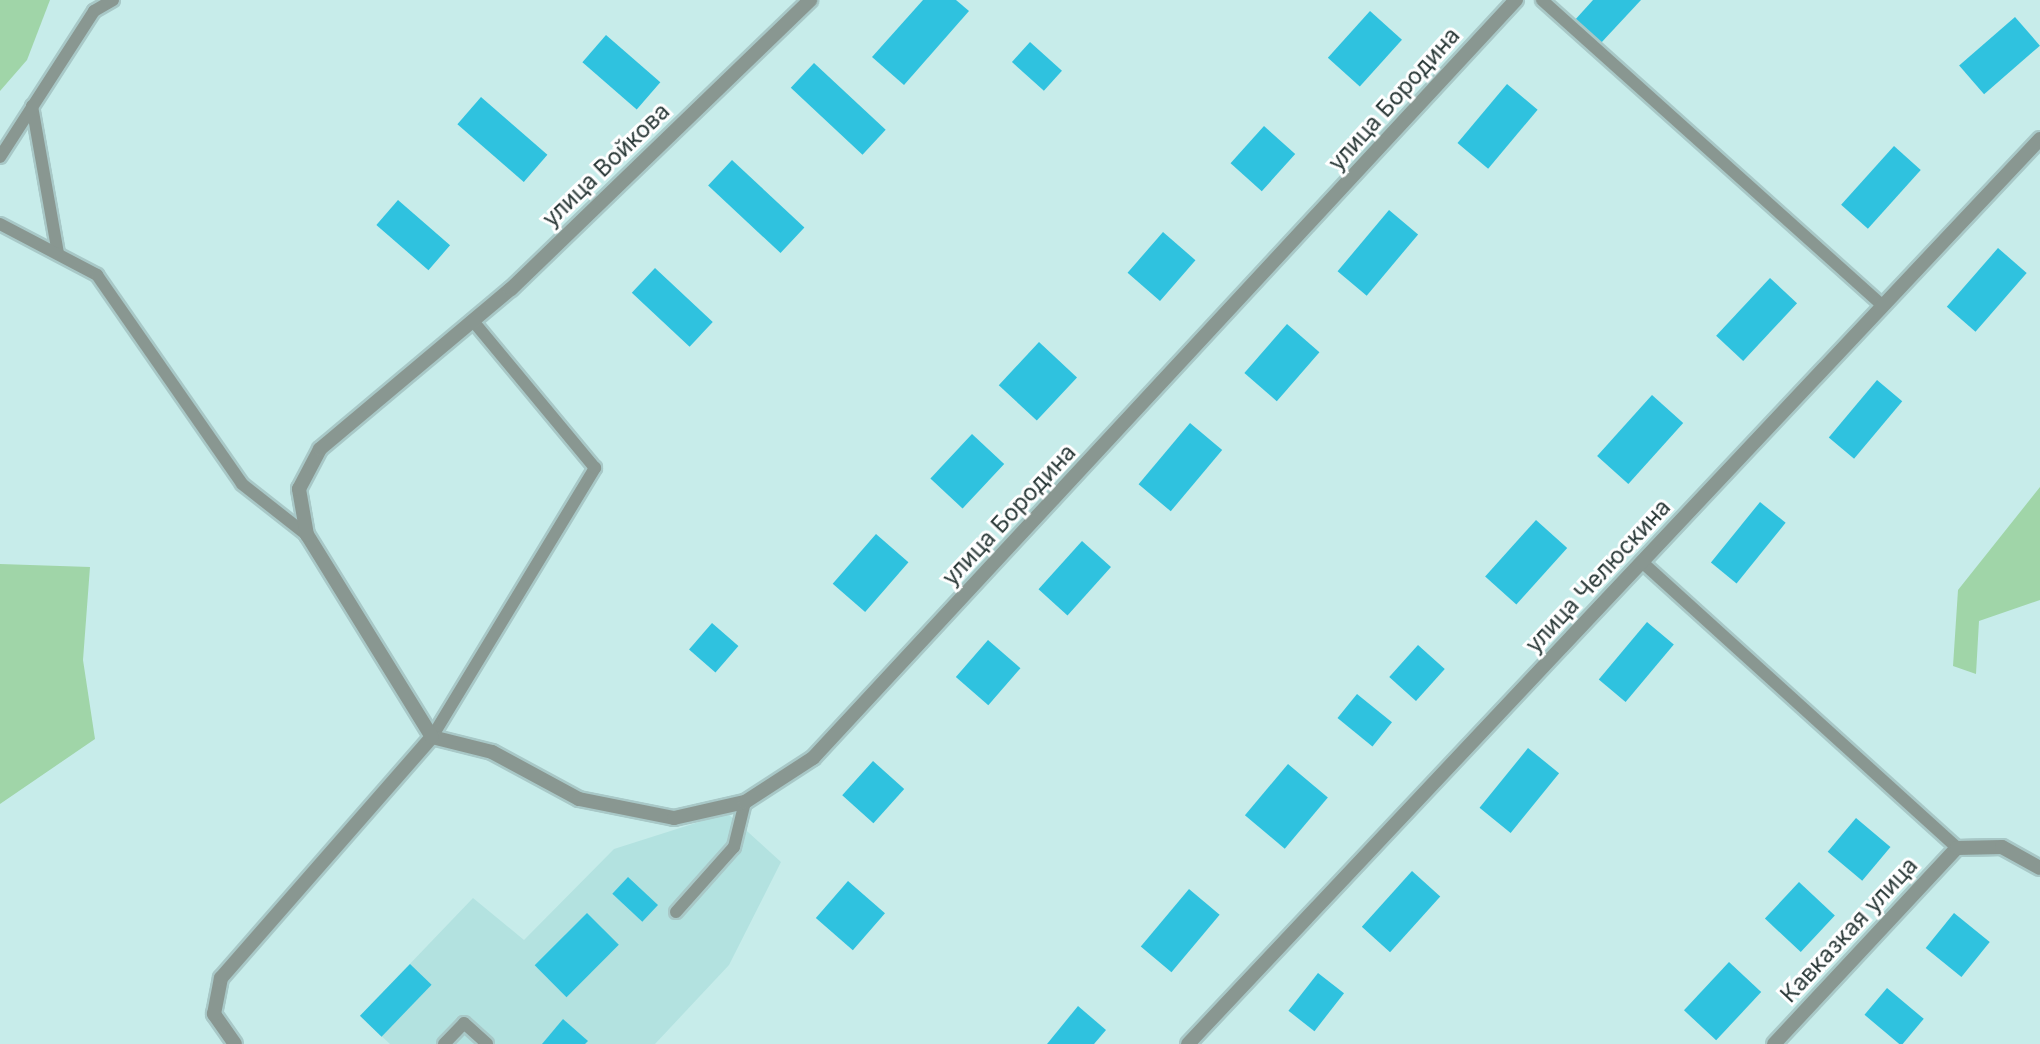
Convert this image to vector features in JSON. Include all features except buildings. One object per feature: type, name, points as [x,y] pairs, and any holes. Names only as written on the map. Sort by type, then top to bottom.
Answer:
[{"type":"street","name":"улица Войкова","points":[[307,535],[299,489],[320,449],[471,320],[810,0]]},
{"type":"street","name":"улица Бородина","points":[[432,737],[492,752],[579,799],[674,818],[745,802],[813,758],[1516,0]]},
{"type":"street","name":"улица Челюскина","points":[[1188,1044],[2040,139]]},
{"type":"street","points":[[235,1044],[214,1014],[221,978],[432,737],[307,535]]},
{"type":"street","points":[[1957,848],[2003,847],[2040,868]]},
{"type":"street","name":"Кавказкая улица","points":[[1774,1044],[1957,848]]},
{"type":"lane","points":[[0,157],[94,11],[113,0]]},
{"type":"lane","points":[[1542,0],[1883,306]]},
{"type":"lane","points":[[32,107],[58,254]]},
{"type":"lane","points":[[0,224],[97,275],[242,484],[307,535]]},
{"type":"lane","points":[[432,737],[595,468],[471,320]]},
{"type":"lane","points":[[1642,562],[1957,848]]},
{"type":"lane","points":[[676,912],[734,847],[745,802]]},
{"type":"lane","points":[[444,1044],[464,1023],[487,1044]]},
{"type":"shaded area","points":[[727,813],[781,862],[729,965],[655,1044],[390,1044],[360,1016],[473,898],[524,940],[614,849]]},
{"type":"green space","points":[[0,0],[50,0],[27,60],[0,91]]},
{"type":"green space","points":[[2040,487],[2040,600],[1979,621],[1976,674],[1953,666],[1958,590]]},
{"type":"green space","points":[[0,564],[90,567],[83,660],[95,739],[0,804]]}]
